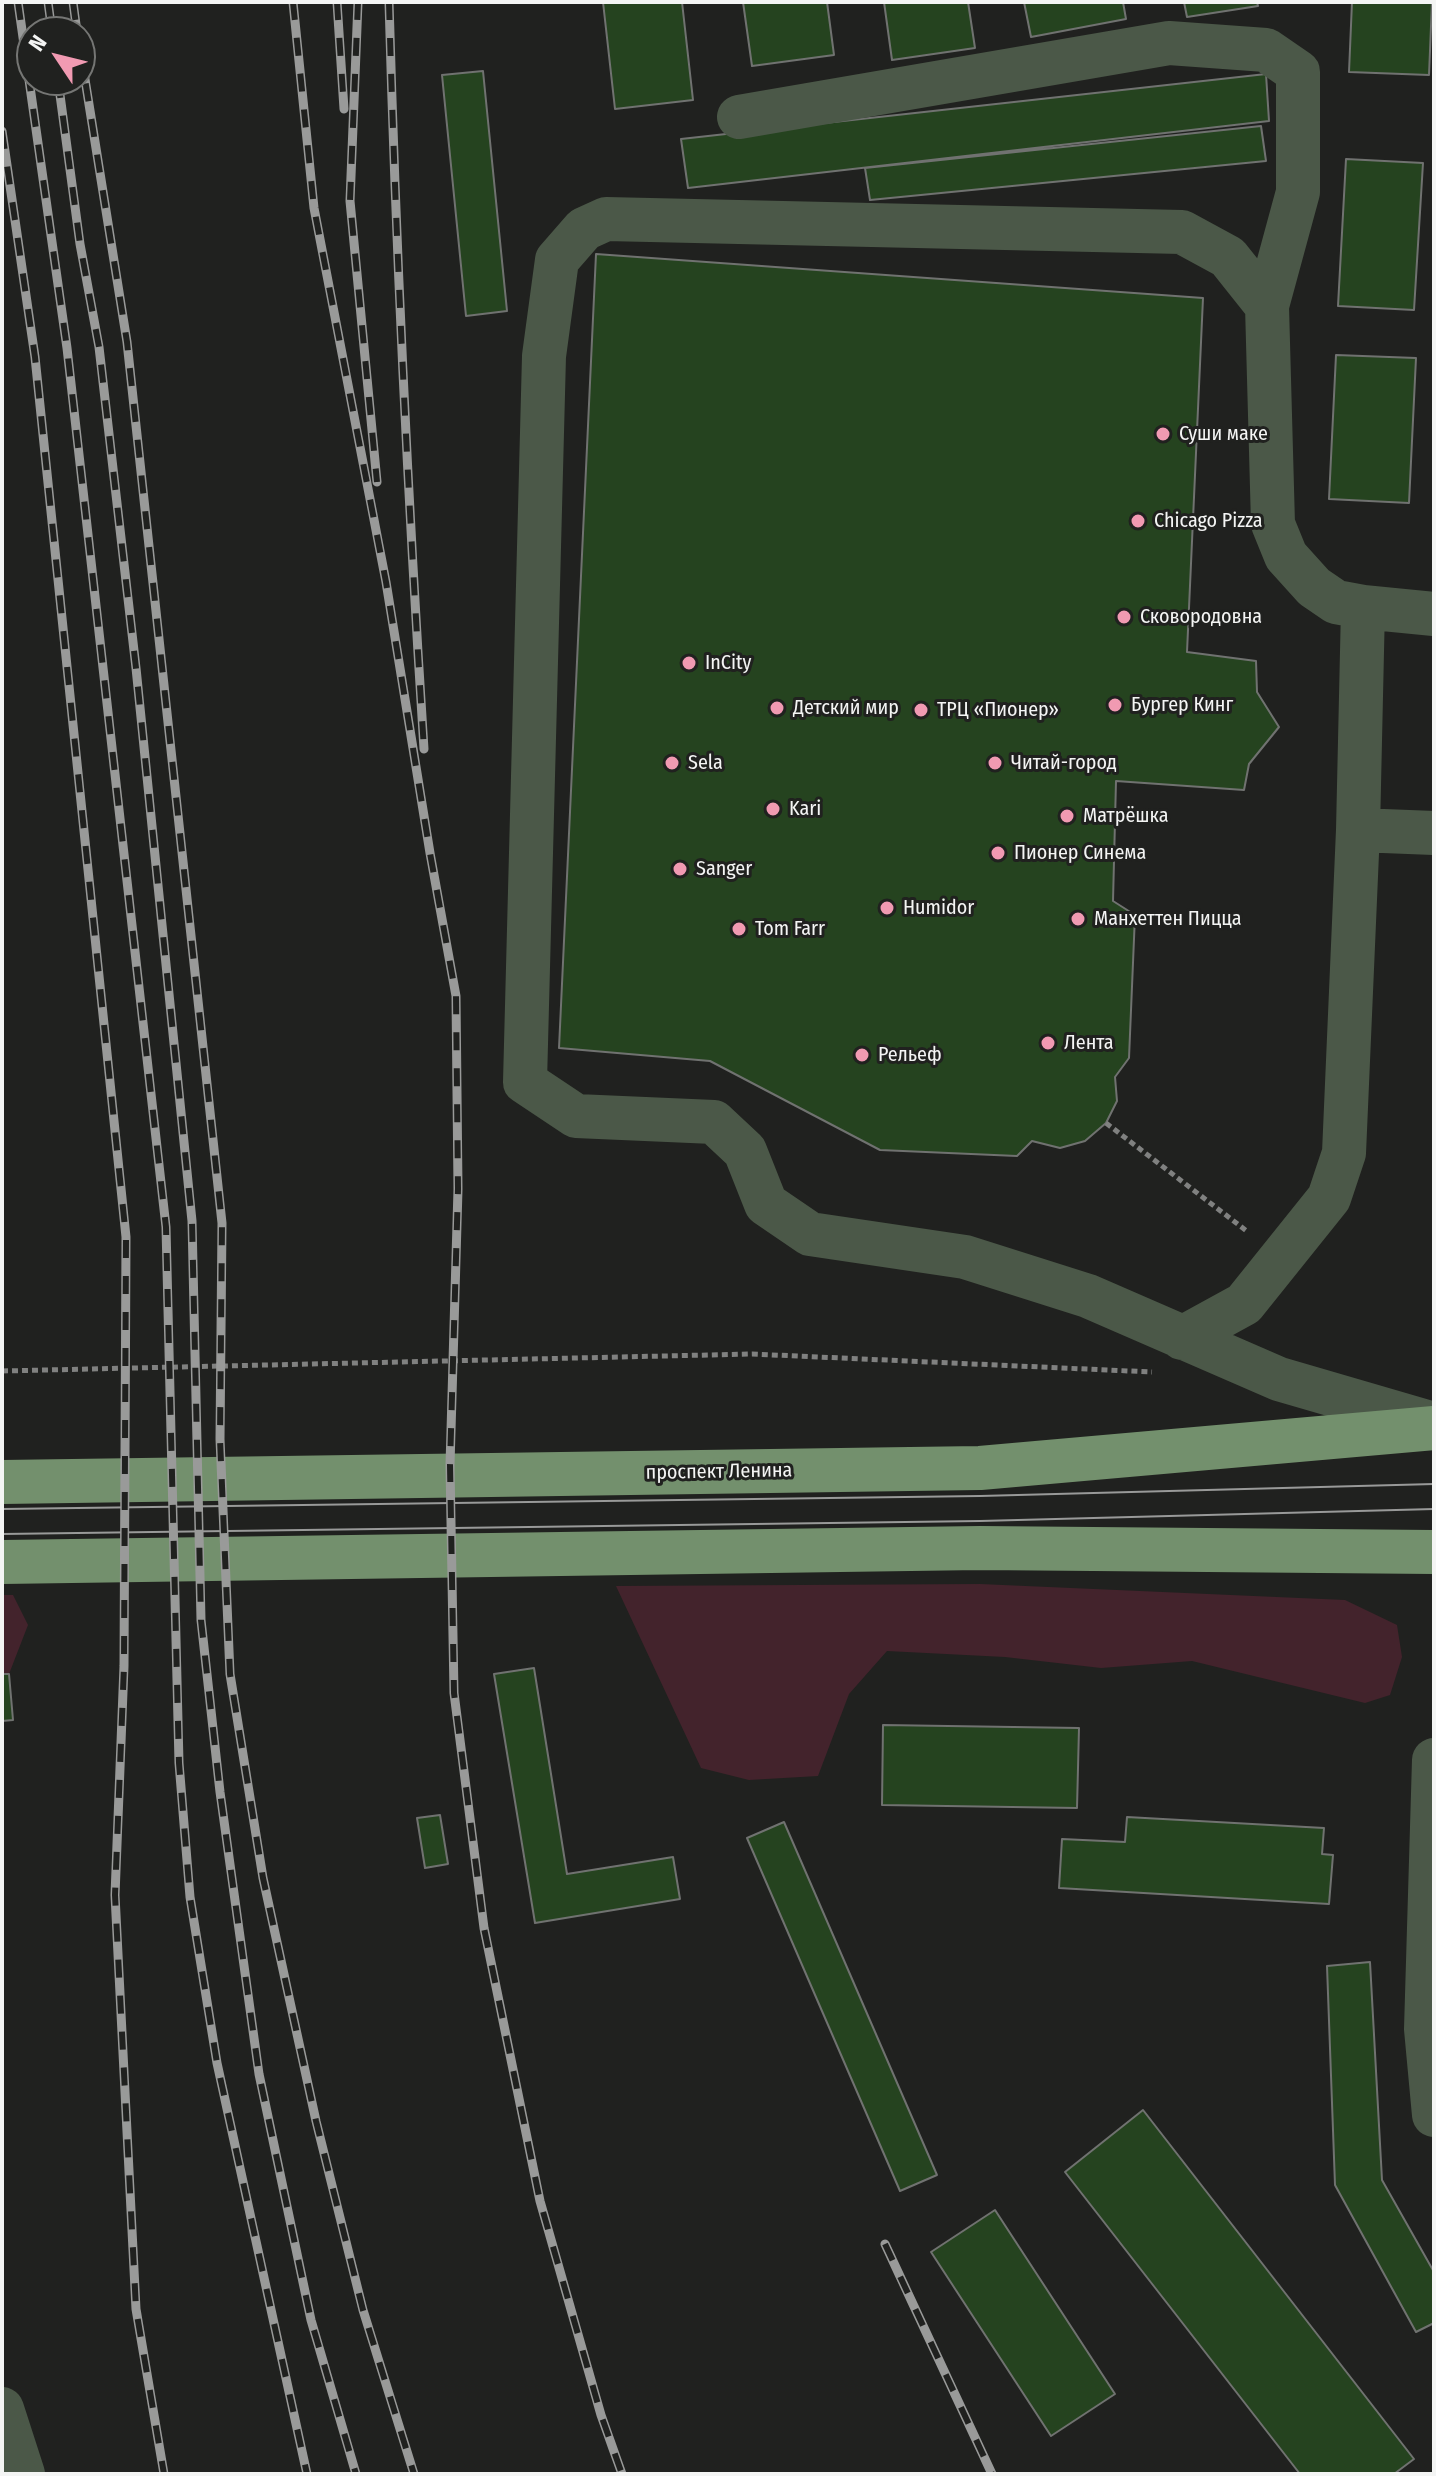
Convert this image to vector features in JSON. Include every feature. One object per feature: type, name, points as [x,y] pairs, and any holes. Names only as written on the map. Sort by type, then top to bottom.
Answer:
[{"type":"main road","name":"проспект Ленина","points":[[2,1482],[980,1468],[1434,1426]]},
{"type":"main road","points":[[2,1562],[980,1548],[1434,1552]]},
{"type":"street","points":[[739,117],[1169,43],[1266,50],[1298,72],[1298,192],[1267,306],[1273,524],[1286,556],[1314,587],[1336,602],[1434,614]]},
{"type":"street","points":[[1267,306],[1228,257],[1182,232],[606,219],[584,229],[557,260],[544,356],[525,1082],[576,1116],[714,1122],[745,1151],[766,1204],[810,1234],[965,1257],[1088,1296],[1279,1379],[1434,1426]]},
{"type":"street","points":[[1182,1338],[1244,1304],[1329,1198],[1344,1153],[1358,830],[1363,607]]},
{"type":"street","points":[[1358,830],[1434,833]]},
{"type":"street","points":[[1433,1787],[1426,2029],[1434,2115]]},
{"type":"street","points":[[2,2409],[23,2474]]},
{"type":"path","points":[[1106,1123],[1282,1259]]},
{"type":"path","points":[[2,1371],[752,1354],[1154,1372]]},
{"type":"shaded area","points":[[980,1584],[1345,1600],[1397,1625],[1402,1657],[1390,1695],[1365,1703],[1192,1661],[1101,1668],[1005,1657],[887,1651],[849,1694],[818,1776],[749,1780],[701,1768],[616,1586]]},
{"type":"shaded area","points":[[2,1595],[13,1595],[28,1625],[9,1674],[2,1674]]},
{"type":"building","points":[[603,2],[682,2],[693,100],[615,109]]},
{"type":"building","points":[[743,2],[827,2],[834,55],[752,66]]},
{"type":"building","points":[[884,2],[968,2],[975,48],[892,60]]},
{"type":"building","points":[[1024,2],[1123,2],[1126,19],[1031,37]]},
{"type":"building","points":[[1184,2],[1257,2],[1258,6],[1187,17]]},
{"type":"building","points":[[1352,2],[1432,2],[1429,75],[1349,72]]},
{"type":"building","points":[[483,71],[507,311],[466,316],[442,75]]},
{"type":"building","points":[[1266,74],[1269,121],[688,188],[681,139]]},
{"type":"building","points":[[1261,126],[1266,161],[870,200],[865,168]]},
{"type":"building","points":[[1346,159],[1423,163],[1414,310],[1338,306]]},
{"type":"building","name":"ТРЦ «Пионер»","points":[[596,254],[1203,298],[1187,652],[1256,661],[1257,692],[1279,727],[1249,764],[1244,790],[1116,781],[1113,901],[1135,915],[1129,1058],[1115,1077],[1117,1101],[1106,1123],[1085,1141],[1060,1148],[1032,1141],[1017,1156],[880,1150],[710,1061],[559,1048]]},
{"type":"building","points":[[1336,355],[1416,358],[1409,503],[1329,499]]},
{"type":"building","points":[[534,1668],[567,1874],[673,1857],[680,1899],[535,1923],[494,1674]]},
{"type":"building","points":[[2,1674],[9,1674],[13,1720],[2,1721]]},
{"type":"building","points":[[883,1725],[1079,1728],[1077,1808],[882,1805]]},
{"type":"building","points":[[440,1815],[448,1864],[425,1868],[417,1818]]},
{"type":"building","points":[[1127,1817],[1324,1828],[1322,1854],[1333,1855],[1329,1904],[1059,1888],[1062,1839],[1125,1842]]},
{"type":"building","points":[[784,1822],[937,2175],[900,2191],[747,1838]]},
{"type":"building","points":[[1370,1962],[1382,2180],[1434,2272],[1434,2323],[1416,2332],[1335,2185],[1327,1966]]},
{"type":"building","points":[[1143,2110],[1414,2459],[1394,2474],[1300,2474],[1065,2172]]},
{"type":"building","points":[[995,2210],[1115,2394],[1051,2436],[931,2252]]},
{"type":"tram line","points":[[2,1509],[980,1496],[1434,1484]]},
{"type":"tram line","points":[[2,1534],[980,1521],[1434,1509]]},
{"type":"railway","points":[[18,2],[67,348],[166,1227],[179,1763],[190,1897],[217,2063],[307,2474]]},
{"type":"railway","points":[[48,2],[50,16]]},
{"type":"railway","points":[[73,2],[75,16]]},
{"type":"railway","points":[[293,2],[314,208],[386,582],[456,996],[458,1189],[450,1465],[454,1693],[484,1928],[540,2201],[601,2415],[622,2474]]},
{"type":"railway","points":[[337,2],[344,109]]},
{"type":"railway","points":[[358,2],[350,201],[377,482]]},
{"type":"railway","points":[[389,2],[403,376],[424,749]]},
{"type":"railway","points":[[60,96],[80,244],[99,347],[136,668],[192,1221],[201,1620],[220,1792],[259,2074],[311,2320],[356,2474]]},
{"type":"railway","points":[[88,96],[127,342],[222,1223],[220,1439],[230,1674],[263,1878],[316,2121],[363,2310],[414,2474]]},
{"type":"railway","points":[[2,131],[35,357],[126,1237],[124,1666],[115,1895],[136,2309],[164,2474]]},
{"type":"railway","points":[[885,2244],[992,2474]]},
{"type":"place","name":"Суши маке","points":[[1163,434]]},
{"type":"place","name":"Chicago Pizza","points":[[1138,521]]},
{"type":"place","name":"Сковородовна","points":[[1124,617]]},
{"type":"place","name":"InCity","points":[[689,663]]},
{"type":"place","name":"Бургер Кинг","points":[[1115,705]]},
{"type":"place","name":"Детский мир","points":[[777,708]]},
{"type":"place","name":"ТРЦ «Пионер»","points":[[921,710]]},
{"type":"place","name":"Sela","points":[[672,763]]},
{"type":"place","name":"Читай-город","points":[[995,763]]},
{"type":"place","name":"Kari","points":[[773,809]]},
{"type":"place","name":"Матрёшка","points":[[1067,816]]},
{"type":"place","name":"Пионер Синема","points":[[998,853]]},
{"type":"place","name":"Sanger","points":[[680,869]]},
{"type":"place","name":"Humidor","points":[[887,908]]},
{"type":"place","name":"Манхеттен Пицца","points":[[1078,919]]},
{"type":"place","name":"Tom Farr","points":[[739,929]]},
{"type":"place","name":"Лента","points":[[1048,1043]]},
{"type":"place","name":"Рельеф","points":[[862,1055]]}]
